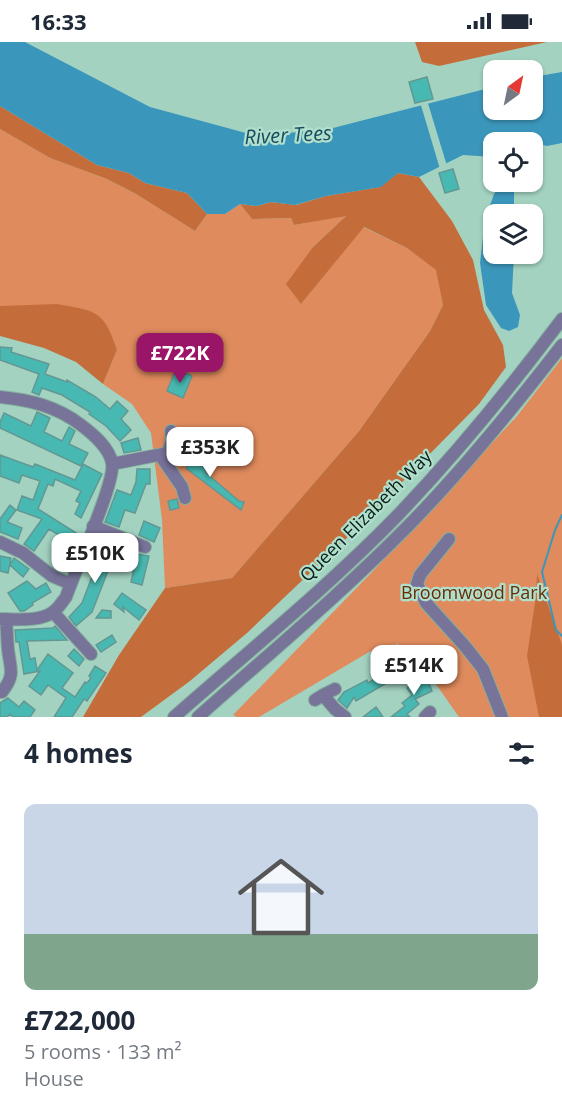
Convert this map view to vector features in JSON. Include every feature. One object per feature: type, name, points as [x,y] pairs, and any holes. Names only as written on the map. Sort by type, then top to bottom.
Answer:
[{"type":"street","name":"Queen Elizabeth Way","points":[[174,717],[317,591],[397,515],[512,386],[562,319]]},
{"type":"street","name":"Queen Elizabeth Way","points":[[198,717],[319,610],[408,526],[470,458],[562,345]]},
{"type":"street","points":[[0,397],[36,402],[68,416],[83,426],[104,446],[112,464],[109,485],[66,597],[53,612],[42,618],[3,619],[12,666],[10,682],[2,692]]},
{"type":"street","points":[[112,464],[168,453],[172,440],[171,430]]},
{"type":"street","points":[[160,455],[182,488],[185,498]]},
{"type":"street","points":[[93,526],[145,547]]},
{"type":"street","points":[[449,539],[420,575],[417,584],[426,603],[483,669],[502,717]]},
{"type":"street","points":[[0,542],[23,553],[52,576],[70,584]]},
{"type":"street","points":[[53,612],[92,654]]},
{"type":"street","points":[[325,694],[335,709],[345,717]]},
{"type":"green space","points":[[0,129],[50,158],[107,179],[136,194],[195,231],[207,214],[225,214],[240,204],[252,219],[291,218],[294,225],[347,215],[313,247],[301,304],[363,227],[407,248],[437,270],[443,305],[430,331],[359,431],[232,578],[165,588],[162,520],[151,433],[132,404],[103,384],[117,350],[8,306],[0,306]]},
{"type":"green space","name":"Broomwood Park","points":[[562,358],[562,717],[459,717],[433,680],[398,644],[369,652],[259,717],[233,715],[373,571],[517,416]]},
{"type":"shaded area","points":[[415,42],[547,42],[439,66],[422,62]]},
{"type":"shaded area","points":[[0,106],[97,165],[129,173],[145,183],[187,193],[207,214],[195,231],[136,194],[107,179],[50,158],[0,129]]},
{"type":"shaded area","points":[[398,173],[419,177],[452,221],[473,260],[484,310],[503,345],[506,367],[479,404],[352,533],[247,633],[190,681],[141,717],[83,717],[119,655],[165,588],[232,578],[359,431],[430,331],[443,305],[436,270],[407,248],[364,227],[301,304],[286,284],[313,247],[346,216],[294,225],[291,218],[252,219],[240,204],[257,206],[271,202],[296,205],[326,196],[380,187]]},
{"type":"shaded area","points":[[57,304],[90,311],[103,320],[108,327],[117,350],[103,384],[76,362],[44,348],[0,336],[0,306]]},
{"type":"shaded area","points":[[537,574],[562,645],[562,717],[539,717],[527,656]]},
{"type":"water","name":"River Tees","points":[[0,42],[25,42],[150,107],[257,136],[329,129],[483,90],[483,120],[543,120],[543,75],[562,72],[562,143],[543,145],[543,132],[483,132],[483,156],[463,155],[419,177],[398,173],[381,187],[326,196],[295,205],[271,202],[257,206],[240,204],[225,214],[207,214],[187,193],[145,183],[129,173],[97,165],[0,106]]},
{"type":"water","points":[[496,192],[514,192],[514,204],[491,204]]},
{"type":"water","points":[[483,237],[483,264],[513,264],[512,293],[520,315],[518,327],[509,331],[501,328],[486,305],[480,263]]},
{"type":"pier","points":[[427,100],[447,166],[440,169],[420,102]]},
{"type":"building","points":[[427,77],[433,99],[415,103],[409,82]]},
{"type":"building","points":[[453,169],[459,189],[445,193],[439,173]]},
{"type":"building","points":[[0,347],[12,348],[11,352],[49,364],[45,374],[67,382],[67,380],[96,397],[110,409],[117,401],[128,411],[121,419],[131,430],[120,441],[106,426],[89,414],[90,412],[62,395],[42,388],[39,395],[32,392],[39,374],[0,360]]},
{"type":"building","points":[[176,369],[192,376],[183,398],[167,391]]},
{"type":"building","points":[[37,412],[50,418],[44,432],[62,441],[69,427],[75,431],[69,444],[88,453],[81,466],[0,428],[4,413],[31,426]]},
{"type":"building","points":[[138,438],[141,450],[124,453],[121,443]]},
{"type":"building","points":[[197,452],[212,462],[205,472],[239,501],[244,502],[241,510],[186,468]]},
{"type":"building","points":[[0,455],[33,467],[35,464],[75,480],[83,464],[102,474],[81,518],[75,514],[80,503],[76,501],[81,491],[55,479],[53,486],[48,484],[38,509],[81,536],[75,545],[49,529],[34,551],[24,544],[42,519],[17,510],[22,496],[33,500],[40,481],[22,475],[19,483],[0,476]]},
{"type":"building","points":[[137,469],[150,469],[150,484],[146,484],[135,513],[125,510],[119,527],[105,522],[117,490],[131,495],[136,482]]},
{"type":"building","points":[[177,499],[179,508],[170,510],[168,501]]},
{"type":"building","points":[[10,505],[16,510],[7,522],[22,528],[18,539],[0,532],[0,519]]},
{"type":"building","points":[[144,521],[160,528],[154,542],[139,535]]},
{"type":"building","points":[[106,540],[118,545],[92,612],[76,626],[69,617],[82,603]]},
{"type":"building","points":[[137,554],[149,556],[142,585],[131,582]]},
{"type":"building","points":[[0,556],[11,558],[8,573],[0,571]]},
{"type":"building","points":[[14,558],[29,569],[23,577],[10,565]]},
{"type":"building","points":[[27,581],[36,589],[46,583],[51,592],[32,603],[33,605],[24,611],[20,611],[8,593]]},
{"type":"building","points":[[122,593],[146,610],[139,620],[123,607],[124,612],[114,604]]},
{"type":"building","points":[[102,610],[111,611],[111,618],[96,618]]},
{"type":"building","points":[[55,626],[67,640],[27,641],[30,659],[35,658],[37,670],[48,654],[73,673],[62,688],[75,697],[85,682],[87,683],[91,678],[89,676],[95,666],[106,673],[87,701],[84,699],[72,717],[54,717],[66,698],[48,685],[41,695],[29,686],[40,671],[24,674],[19,642],[16,642],[15,630]]},
{"type":"building","points":[[112,635],[116,642],[101,652],[96,645]]},
{"type":"building","points":[[74,649],[84,659],[79,666],[68,656]]},
{"type":"building","points":[[403,653],[403,661],[398,661],[405,672],[356,701],[354,697],[347,708],[338,700],[344,692],[367,680],[368,683],[386,672],[383,668],[396,660],[396,654]]},
{"type":"building","points":[[426,676],[432,691],[415,699],[419,704],[407,714],[410,717],[391,717],[405,706],[402,703],[412,695],[407,688],[413,682]]},
{"type":"building","points":[[8,698],[19,707],[24,701],[35,710],[30,717],[13,717],[10,714],[7,717],[0,717],[0,703]]},
{"type":"building","points":[[376,707],[383,717],[363,717]]},
{"type":"waterway","points":[[562,515],[542,572],[556,630],[562,636]]}]
